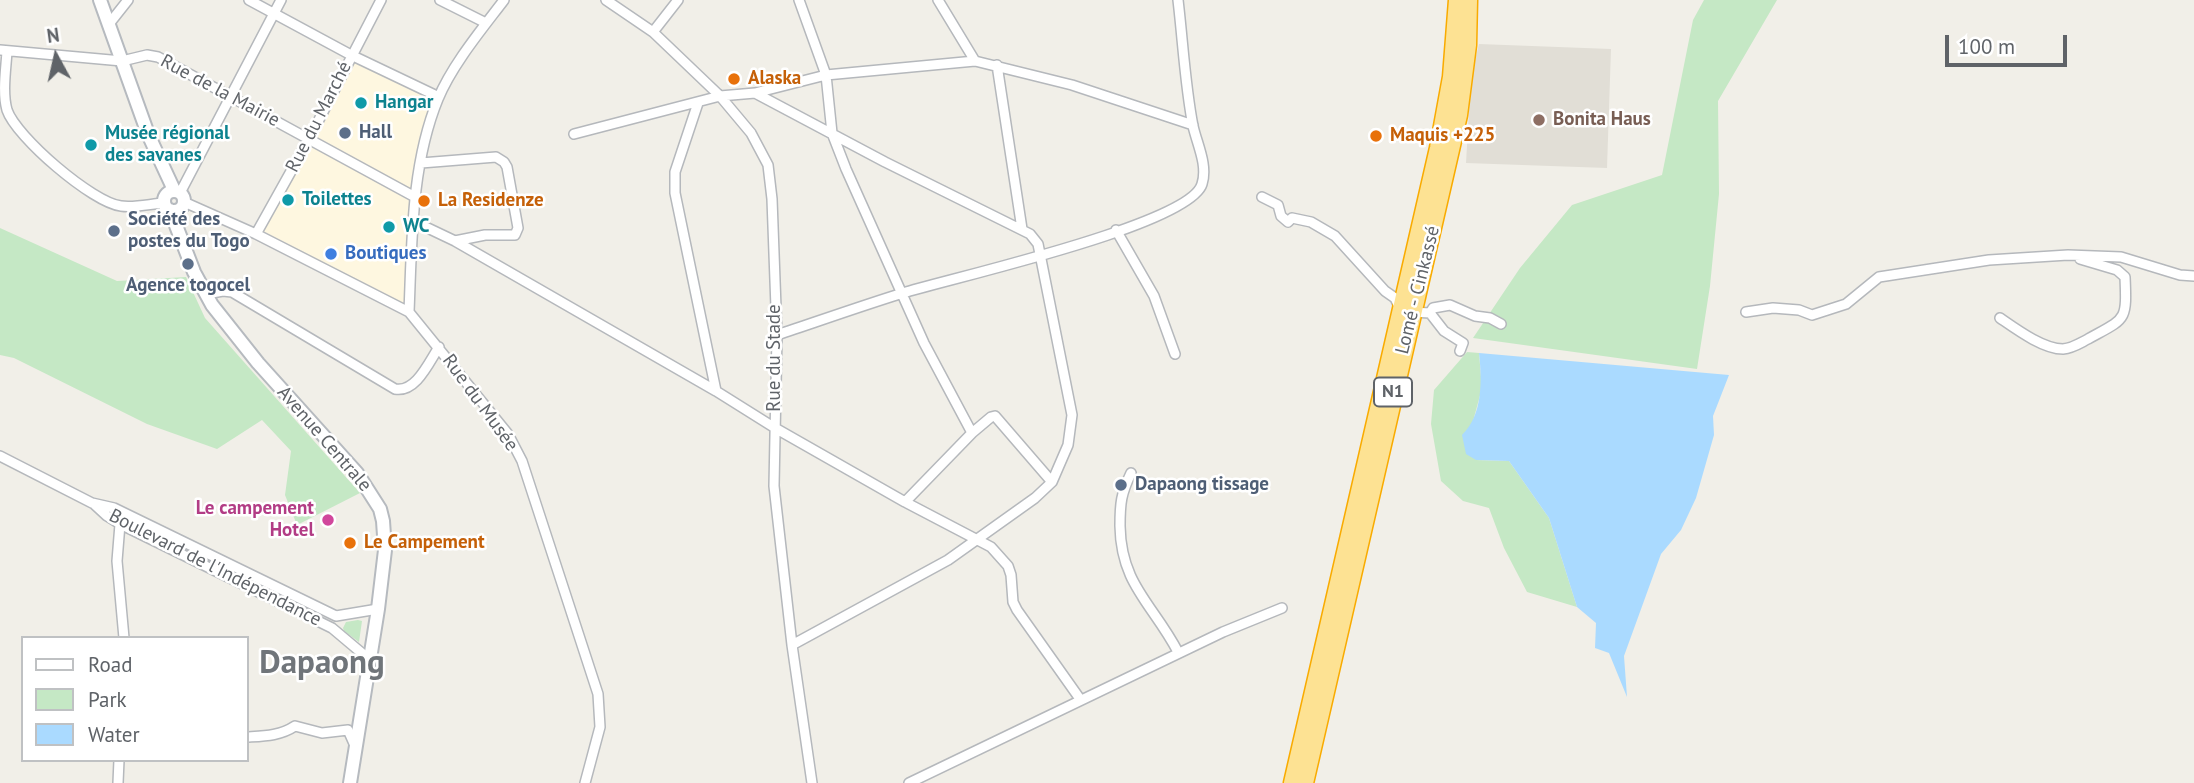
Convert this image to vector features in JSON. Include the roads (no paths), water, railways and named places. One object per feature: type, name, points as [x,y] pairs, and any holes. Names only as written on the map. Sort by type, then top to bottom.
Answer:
[{"type":"highway","name":"Lomé - Cinkassé","points":[[1305,783],[1406,311],[1445,113],[1455,44],[1457,0]]},
{"type":"highway","name":"Lomé - Cinkassé","points":[[1292,783],[1339,572],[1459,115],[1468,45],[1469,0]]},
{"type":"main road","name":"Avenue Centrale","points":[[100,0],[174,200],[183,244],[206,294],[258,363],[370,491],[380,509],[385,532],[378,609],[350,783]]},
{"type":"street","points":[[109,24],[128,0]]},
{"type":"street","points":[[249,0],[351,55],[439,97]]},
{"type":"street","points":[[174,200],[281,0]]},
{"type":"street","name":"Rue du Marché","points":[[256,234],[381,0]]},
{"type":"street","points":[[440,0],[486,23]]},
{"type":"street","points":[[409,312],[415,197],[421,163],[439,97],[486,23],[504,0]]},
{"type":"street","name":"Rue du Stade","points":[[606,0],[653,32],[720,96],[751,133],[768,165],[772,199],[777,335],[774,486],[792,645],[812,783]]},
{"type":"street","points":[[653,32],[678,0]]},
{"type":"street","points":[[799,0],[826,75],[832,133],[850,180],[924,343],[972,433]]},
{"type":"street","points":[[938,0],[975,61]]},
{"type":"street","points":[[777,335],[902,293],[1041,257],[1159,217],[1179,207],[1198,191],[1203,174],[1193,125],[1178,0]]},
{"type":"street","points":[[0,43],[4,50]]},
{"type":"street","name":"Rue de la Mairie","points":[[4,50],[122,61],[147,55],[158,57],[415,197]]},
{"type":"street","name":"Rue du Musée","points":[[4,50],[8,113],[16,127],[54,166],[80,186],[119,206],[174,200],[256,234],[409,312],[439,347],[508,435],[522,461],[598,694],[600,727],[585,783]]},
{"type":"street","points":[[574,134],[720,96],[755,93],[826,75],[975,61],[1072,85],[1193,125]]},
{"type":"street","points":[[997,65],[1022,229]]},
{"type":"street","points":[[755,93],[885,162],[1022,229],[1036,239],[1072,415],[1068,445],[1052,482],[1035,498],[948,560],[792,645]]},
{"type":"street","points":[[698,103],[675,172],[675,193],[716,391]]},
{"type":"street","points":[[421,163],[496,157],[507,167],[517,233],[512,236],[485,235],[455,240]]},
{"type":"street","points":[[1262,197],[1278,205],[1281,216],[1288,222],[1292,218],[1311,222],[1335,236],[1406,311],[1430,313],[1444,331],[1463,343],[1460,351]]},
{"type":"street","points":[[413,221],[455,240],[775,428],[991,547],[1008,566],[1013,602],[1017,610],[1080,699]]},
{"type":"street","points":[[1116,230],[1154,296],[1175,354]]},
{"type":"street","points":[[2000,318],[2021,334],[2062,349],[2079,345],[2118,322],[2128,306],[2125,277],[2117,270],[2068,255]]},
{"type":"street","points":[[1746,312],[1773,308],[1799,310],[1812,315],[1846,304],[1879,277],[1989,260],[2068,255],[2121,257],[2180,275],[2194,276]]},
{"type":"street","points":[[206,294],[232,292],[395,389],[401,390],[413,385],[439,347]]},
{"type":"street","points":[[1430,313],[1433,308],[1450,305],[1501,324]]},
{"type":"street","points":[[905,502],[972,433],[995,416],[1052,482]]},
{"type":"street","name":"Boulevard de l'Indépendance","points":[[0,456],[92,503],[120,524],[332,628],[370,660]]},
{"type":"street","points":[[1131,473],[1120,502],[1121,542],[1126,570],[1141,596],[1166,628],[1178,653]]},
{"type":"street","name":"Boulevard de l'Indépendance","points":[[92,503],[114,508],[336,616],[378,609]]},
{"type":"street","points":[[120,524],[117,561],[124,636]]},
{"type":"street","points":[[161,544],[167,534]]},
{"type":"street","points":[[909,783],[1241,623],[1282,608]]},
{"type":"street","points":[[248,737],[287,732],[295,726],[322,733],[348,730],[356,749]]},
{"type":"street","points":[[118,783],[119,762]]},
{"type":"water","points":[[1479,353],[1729,375],[1713,416],[1714,435],[1696,498],[1681,530],[1661,554],[1624,656],[1627,697],[1609,653],[1595,648],[1596,623],[1577,607],[1549,518],[1509,461],[1476,460],[1466,454],[1462,435],[1474,418],[1477,407],[1481,374]]},
{"type":"place","name":"Alaska","points":[[734,79]]},
{"type":"place","name":"Hangar","points":[[361,103]]},
{"type":"place","name":"Bonita Haus","points":[[1539,120]]},
{"type":"place","name":"Hall","points":[[345,133]]},
{"type":"place","name":"Maquis +225","points":[[1376,136]]},
{"type":"place","name":"Musée régional des savanes","points":[[91,145]]},
{"type":"place","name":"Toilettes","points":[[288,200]]},
{"type":"place","name":"La Residenze","points":[[424,201]]},
{"type":"place","name":"WC","points":[[389,227]]},
{"type":"place","name":"Société des postes du Togo","points":[[114,231]]},
{"type":"place","name":"Boutiques","points":[[331,254]]},
{"type":"place","name":"Agence togocel","points":[[188,264]]},
{"type":"place","name":"Dapaong tissage","points":[[1121,485]]},
{"type":"place","name":"Le campement Hotel","points":[[328,520]]},
{"type":"place","name":"Le Campement","points":[[350,543]]},
{"type":"district","name":"Dapaong","points":[[322,664]]}]
